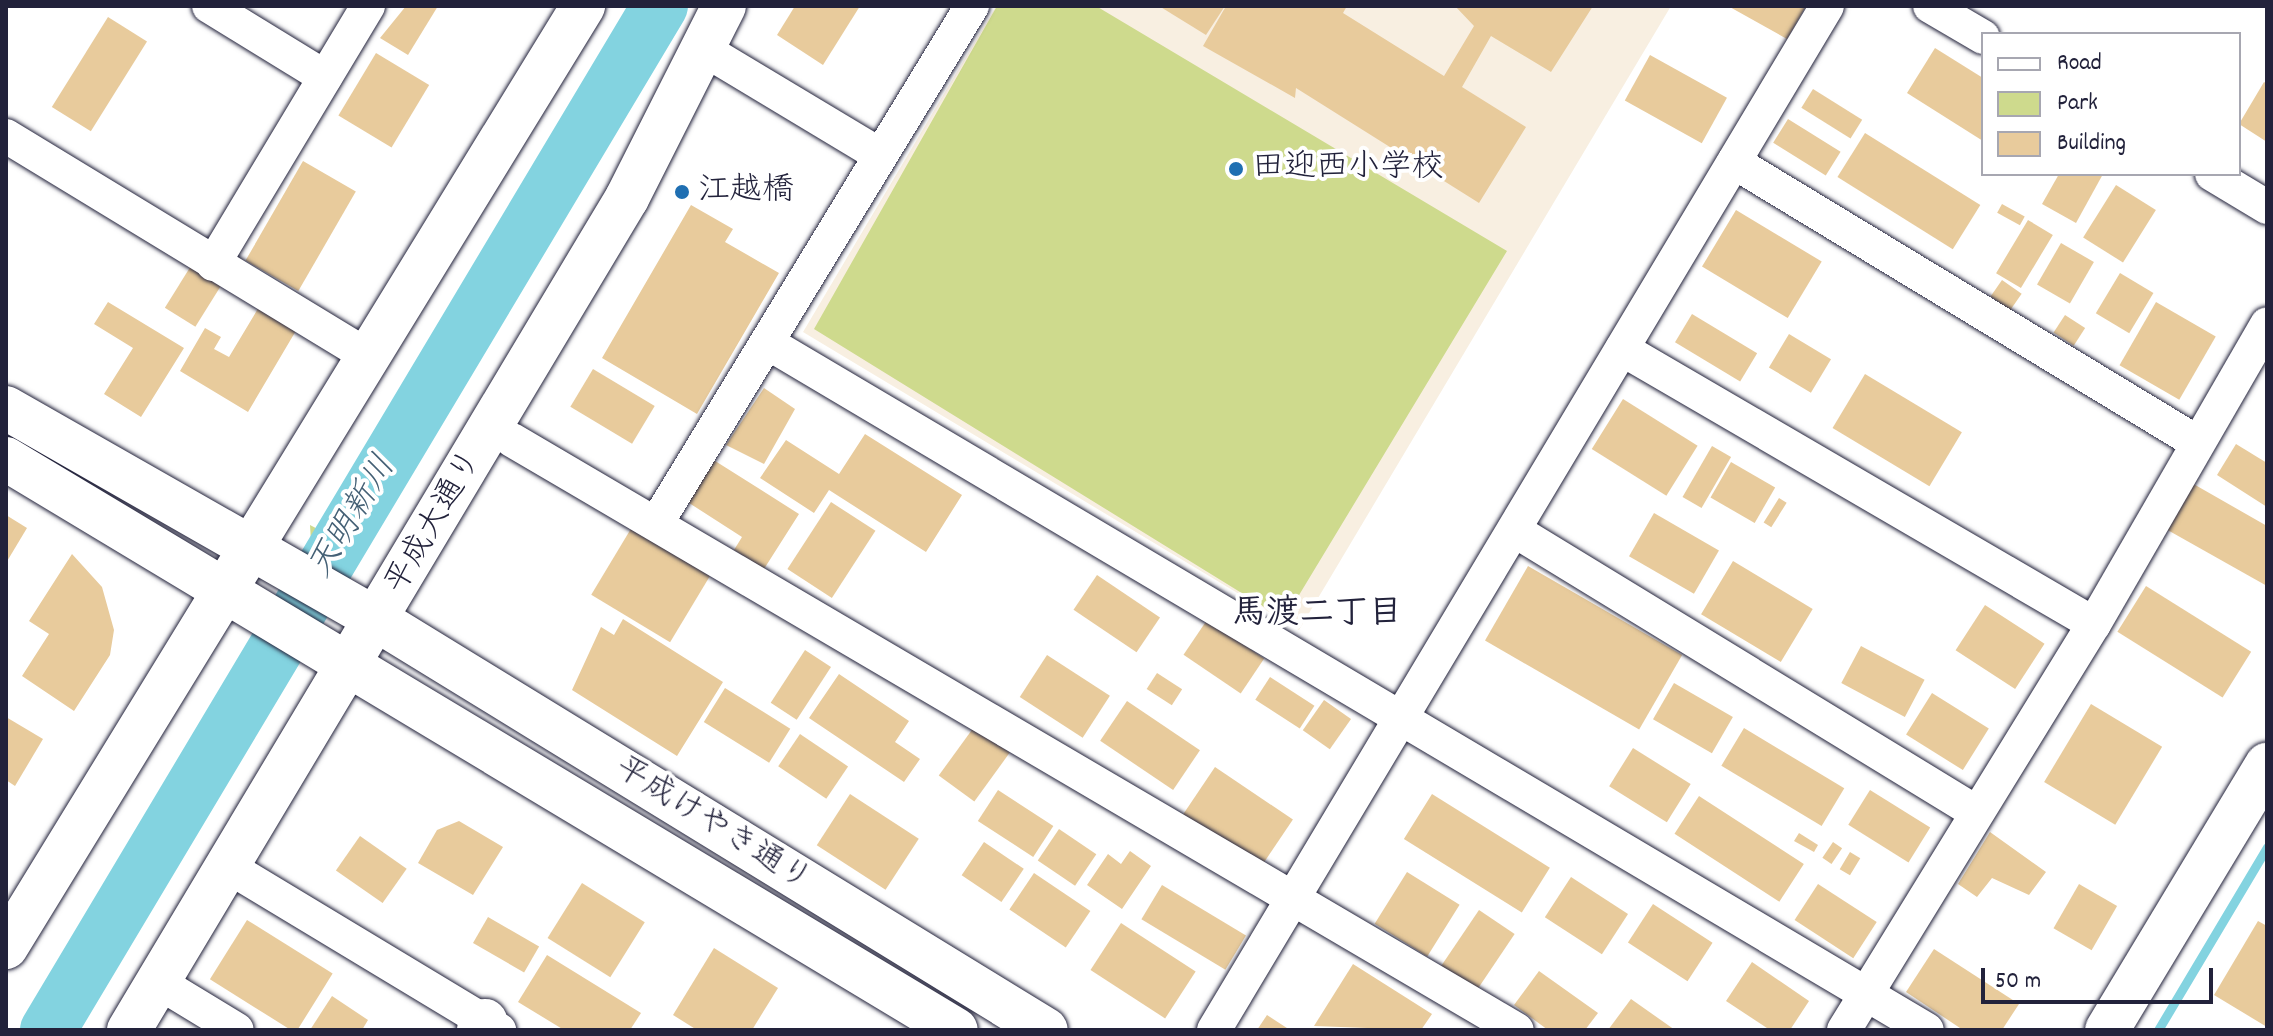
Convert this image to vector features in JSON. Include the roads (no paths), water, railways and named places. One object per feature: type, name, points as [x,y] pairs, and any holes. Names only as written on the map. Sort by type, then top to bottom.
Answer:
[{"type":"street","points":[[209,6],[325,77]]},
{"type":"street","points":[[213,264],[368,6]]},
{"type":"street","points":[[10,931],[224,592],[366,355],[583,6]]},
{"type":"street","name":"平成大通り","points":[[129,1030],[352,667],[627,198],[700,47],[724,6]]},
{"type":"street","points":[[656,524],[972,6]]},
{"type":"street","points":[[1214,1030],[1292,895],[1402,717],[1827,6]]},
{"type":"street","points":[[1930,6],[1981,36]]},
{"type":"street","points":[[700,47],[880,155]]},
{"type":"street","points":[[6,136],[366,355]]},
{"type":"street","points":[[1734,162],[2198,443]]},
{"type":"street","points":[[2215,176],[2267,207]]},
{"type":"street","points":[[1844,1030],[1974,811],[2094,624],[2267,324]]},
{"type":"street","points":[[768,343],[1927,1030]]},
{"type":"street","points":[[1622,349],[2094,624]]},
{"type":"street","points":[[6,408],[251,547]]},
{"type":"street","points":[[512,440],[1292,895],[1517,1030]]},
{"type":"street","points":[[6,459],[224,592]]},
{"type":"street","points":[[1514,530],[1974,811]]},
{"type":"street","name":"平成けやき通り","points":[[251,547],[379,621],[1046,1030]]},
{"type":"street","name":"平成けやき通り","points":[[224,592],[956,1030]]},
{"type":"street","points":[[2107,1030],[2267,765]]},
{"type":"street","points":[[227,866],[488,1027]]},
{"type":"street","points":[[158,982],[237,1030]]},
{"type":"waterway","name":"天明新川","points":[[48,1030],[660,6]]},
{"type":"waterway","points":[[2158,1030],[2267,847]]},
{"type":"place","name":"田迎西小学校","points":[[1236,169]]},
{"type":"place","name":"江越橋","points":[[682,192]]},
{"type":"district","name":"馬渡二丁目","points":[[1317,616]]}]
